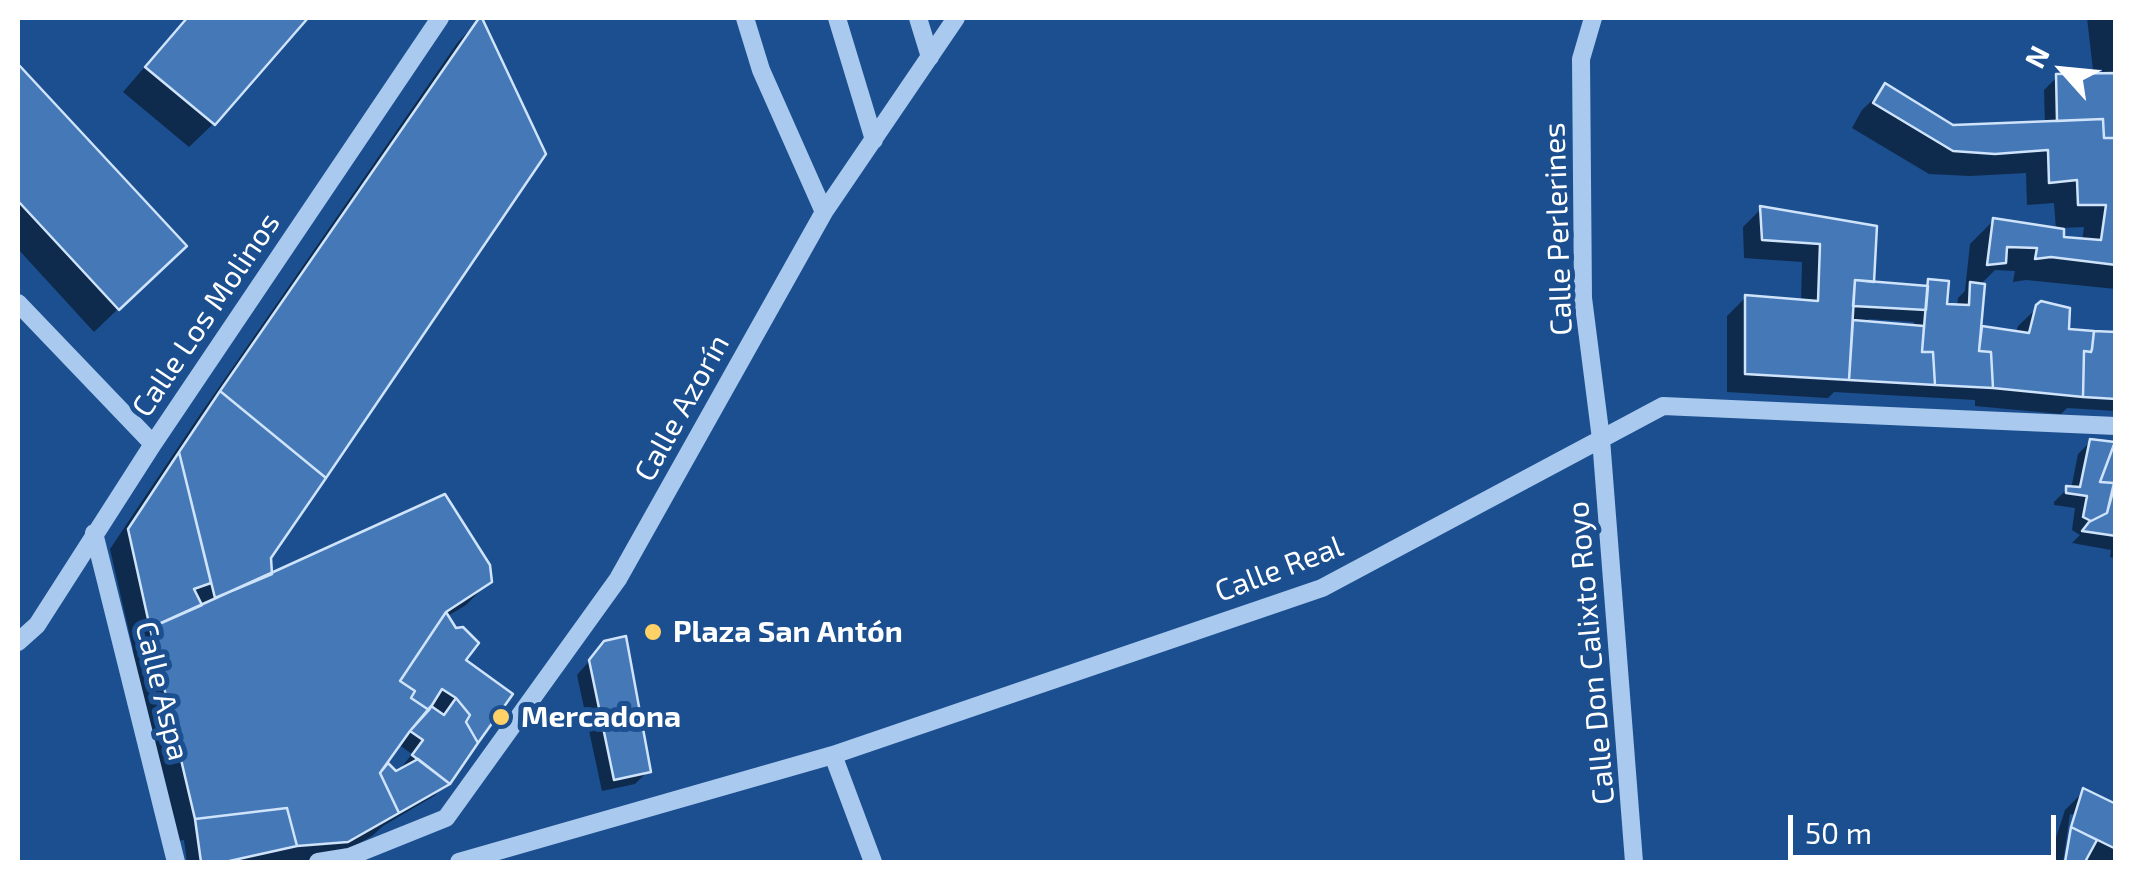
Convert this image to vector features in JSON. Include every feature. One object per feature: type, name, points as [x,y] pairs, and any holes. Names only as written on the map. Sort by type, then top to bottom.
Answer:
[{"type":"street","name":"Calle Los Molinos","points":[[18,642],[37,625],[153,444],[440,18]]},
{"type":"street","points":[[745,18],[761,70],[824,212]]},
{"type":"street","points":[[837,18],[874,140]]},
{"type":"street","points":[[918,18],[930,56]]},
{"type":"street","name":"Calle Azorín","points":[[318,862],[349,857],[446,818],[618,578],[824,212],[956,18]]},
{"type":"street","name":"Calle Perlerines","points":[[1593,18],[1581,59],[1583,298],[1601,439]]},
{"type":"street","points":[[18,303],[153,444]]},
{"type":"street","name":"Calle Real","points":[[459,862],[833,755],[1322,588],[1663,406],[2116,426]]},
{"type":"street","name":"Calle Don Calixto Royo","points":[[1601,439],[1634,862]]},
{"type":"street","name":"Calle Aspa","points":[[94,533],[176,862]]},
{"type":"street","points":[[833,755],[873,862]]},
{"type":"building","points":[[187,18],[308,18],[215,125],[145,67]]},
{"type":"building","points":[[479,18],[546,154],[326,478],[220,391]]},
{"type":"building","points":[[18,64],[187,246],[119,310],[18,201]]},
{"type":"building","points":[[2116,73],[2116,138],[2104,138],[2103,119],[2057,121],[2056,74]]},
{"type":"building","points":[[1885,83],[1953,125],[2103,119],[2104,138],[2116,138],[2116,265],[2051,257],[2035,259],[2037,248],[2007,247],[2006,263],[1987,265],[1993,218],[2064,229],[2064,237],[2101,240],[2106,205],[2078,205],[2077,180],[2049,183],[2048,150],[1995,154],[1953,151],[1873,103]]},
{"type":"building","points":[[1760,206],[1877,226],[1874,282],[1855,280],[1849,380],[1745,374],[1745,295],[1818,301],[1820,244],[1762,240]]},
{"type":"building","points":[[1928,279],[1949,281],[1947,304],[1969,305],[1970,282],[1985,284],[1979,351],[1991,352],[1993,388],[1935,385],[1933,352],[1922,352]]},
{"type":"building","points":[[1855,280],[1928,286],[1926,310],[1853,306]]},
{"type":"building","points":[[2041,301],[2070,308],[2069,329],[2094,331],[2091,352],[2084,351],[2083,397],[1993,388],[1991,352],[1979,351],[1982,326],[2029,333],[2036,305]]},
{"type":"building","points":[[1853,320],[1924,326],[1922,352],[1933,352],[1935,385],[1849,380]]},
{"type":"building","points":[[2094,331],[2116,332],[2116,399],[2083,397],[2084,351],[2091,352]]},
{"type":"building","points":[[220,391],[326,478],[271,558],[272,574],[215,598],[179,452]]},
{"type":"building","points":[[2090,439],[2115,442],[2100,482],[2114,483],[2107,513],[2091,521],[2083,517],[2087,496],[2066,493],[2066,486],[2080,487]]},
{"type":"building","points":[[2115,442],[2116,481],[2100,482]]},
{"type":"building","points":[[179,452],[211,583],[194,589],[202,605],[150,628],[128,529]]},
{"type":"building","points":[[2116,481],[2116,536],[2082,531],[2089,522],[2107,513]]},
{"type":"building","points":[[445,494],[490,565],[492,582],[446,612],[400,681],[415,691],[411,698],[429,710],[380,773],[399,813],[348,842],[297,846],[287,808],[195,819],[150,628]]},
{"type":"building","points":[[446,612],[456,628],[463,627],[479,643],[466,660],[513,694],[478,743],[466,722],[470,715],[456,698],[442,689],[429,710],[411,698],[415,691],[400,681]]},
{"type":"building","points":[[626,636],[651,772],[614,780],[589,660],[604,641]]},
{"type":"building","points":[[456,698],[470,715],[466,722],[478,743],[450,784],[412,755],[423,740],[410,731],[431,706],[444,715]]},
{"type":"building","points":[[418,759],[450,784],[399,813],[380,773],[388,763],[396,771]]},
{"type":"building","points":[[2083,788],[2116,804],[2116,849],[2071,827]]},
{"type":"building","points":[[287,808],[297,846],[225,862],[201,862],[195,819]]},
{"type":"building","points":[[2071,827],[2097,840],[2085,862],[2065,862]]},
{"type":"place","name":"Plaza San Antón","points":[[653,632]]},
{"type":"place","name":"Mercadona","points":[[501,717]]}]
